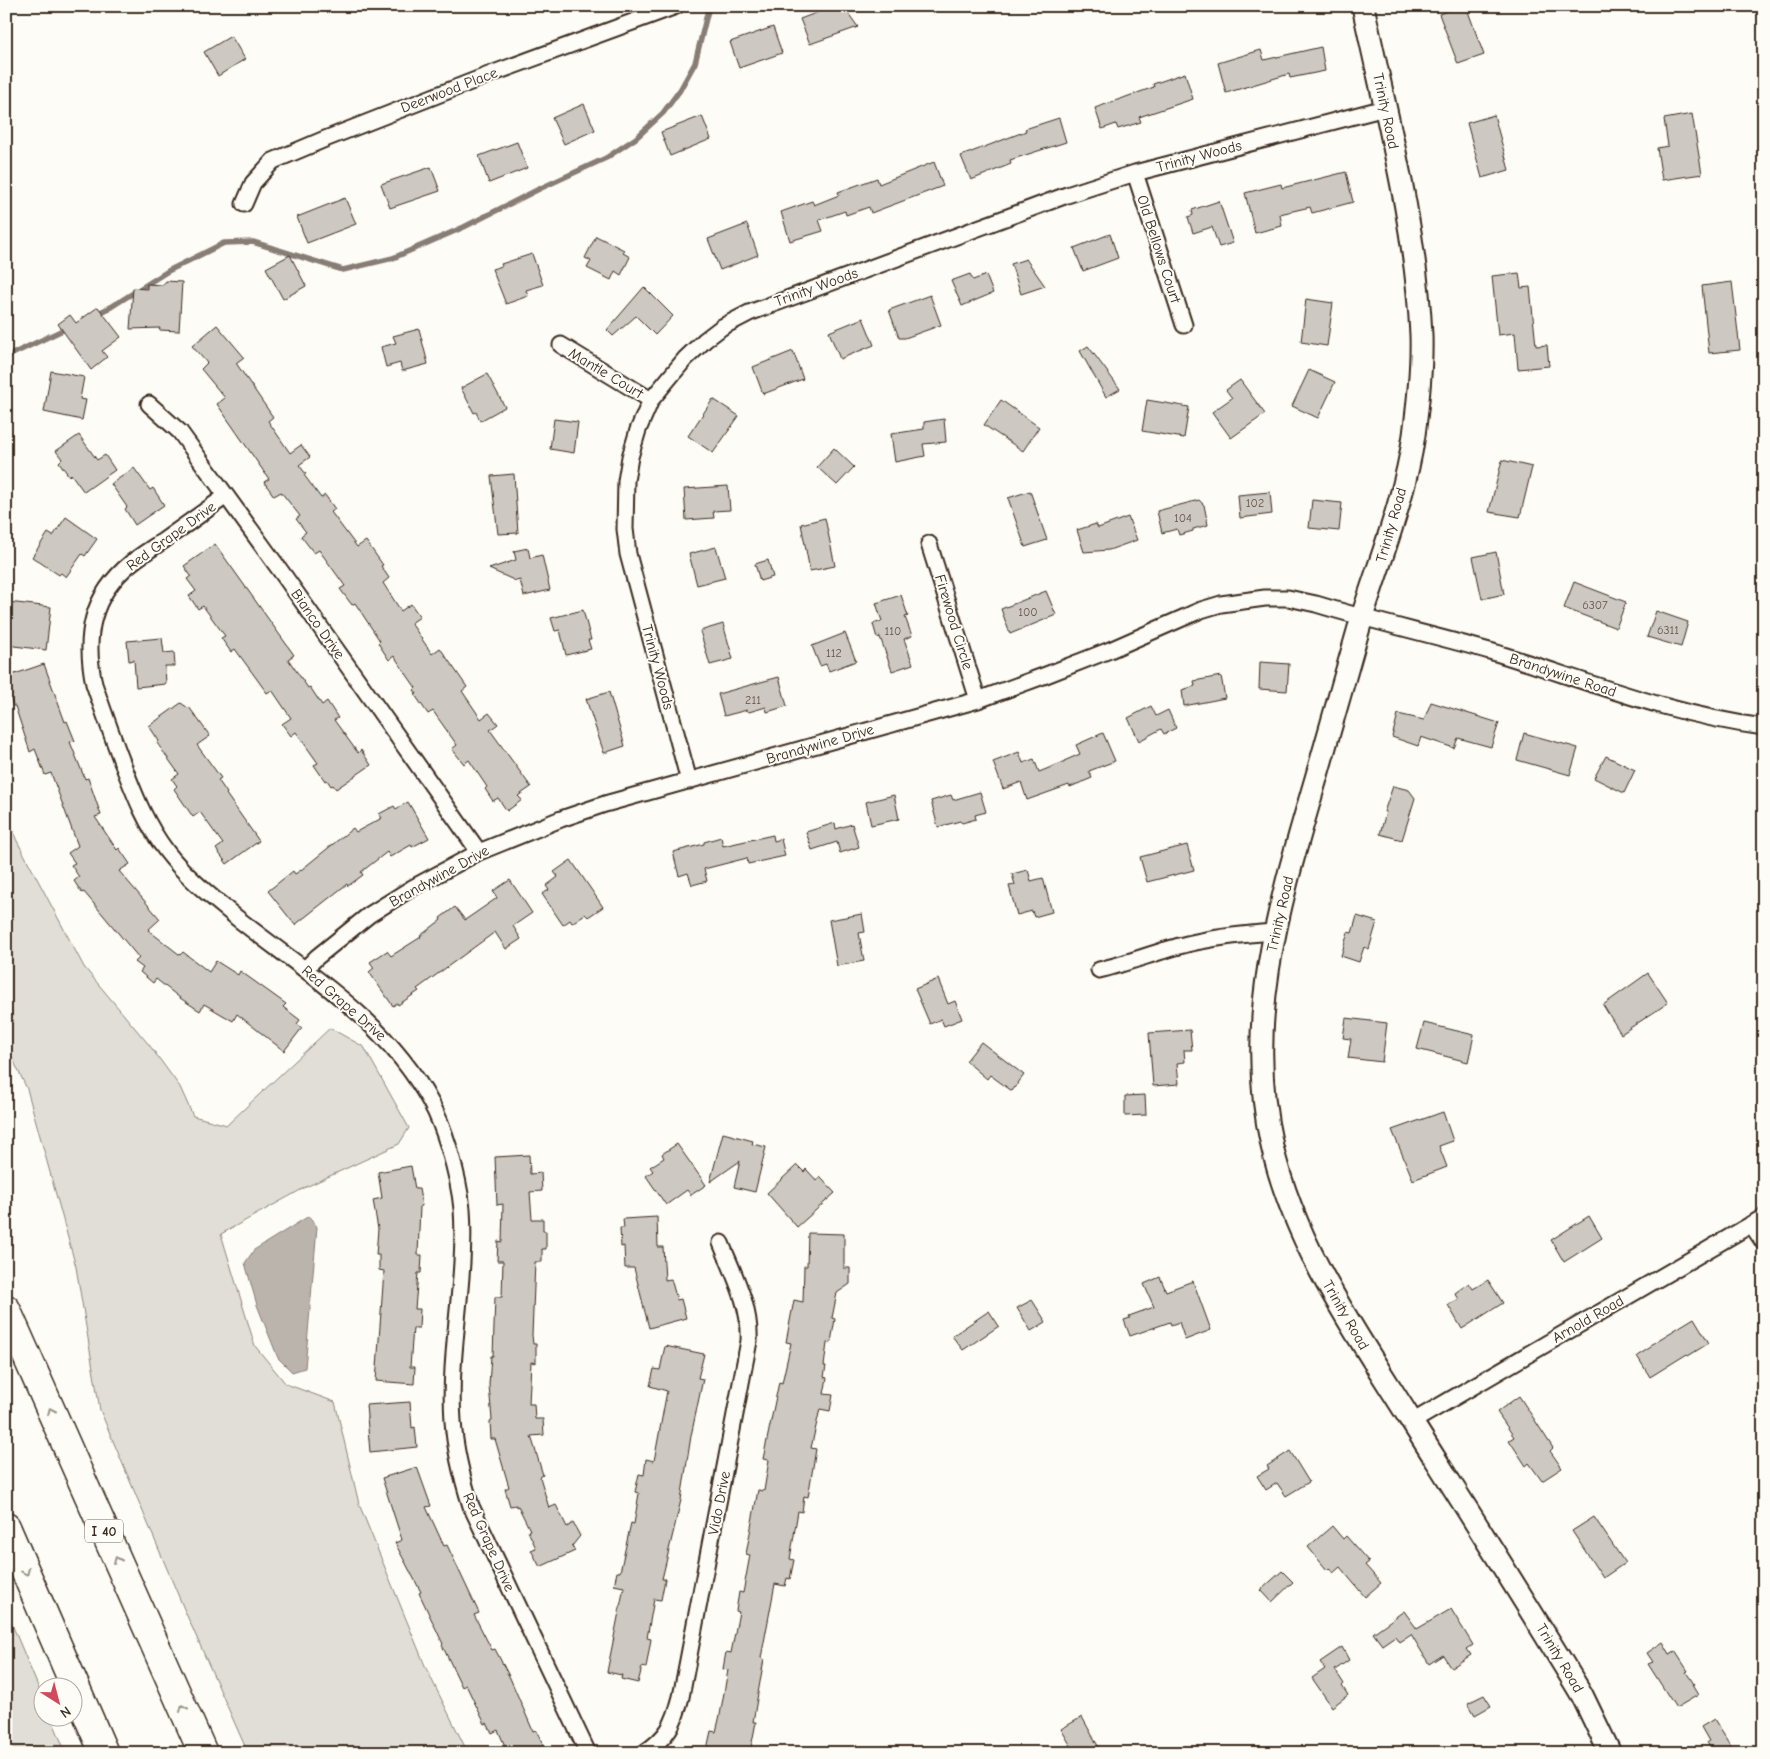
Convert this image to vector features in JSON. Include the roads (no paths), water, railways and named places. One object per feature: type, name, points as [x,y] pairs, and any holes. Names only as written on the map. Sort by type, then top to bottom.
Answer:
[{"type":"highway","name":"I 40","points":[[6,1309],[203,1753]]},
{"type":"highway","points":[[6,1527],[104,1753]]},
{"type":"main road","name":"Trinity Road","points":[[1363,6],[1406,207],[1416,274],[1421,339],[1414,432],[1410,456],[1390,534],[1363,617],[1302,824],[1274,932],[1266,976],[1261,1021],[1263,1104],[1281,1184],[1294,1218],[1342,1311],[1582,1695],[1610,1753]]},
{"type":"street","name":"Deerwood Place","points":[[244,204],[252,183],[273,161],[491,74],[676,6]]},
{"type":"street","name":"Trinity Woods","points":[[689,781],[628,554],[625,529],[626,481],[630,457],[638,430],[651,400],[685,359],[722,327],[749,313],[1067,195],[1134,173],[1385,108]]},
{"type":"street","name":"Old Bellows Court","points":[[1134,173],[1184,325]]},
{"type":"street","name":"Mantle Court","points":[[561,345],[651,400]]},
{"type":"street","name":"Bianco Drive","points":[[149,404],[180,432],[291,585],[479,852]]},
{"type":"street","name":"Red Grape Drive","points":[[226,496],[131,563],[105,591],[91,624],[89,644],[90,665],[102,708],[135,797],[156,838],[182,870],[196,884],[363,1017],[400,1055],[433,1105],[459,1185],[462,1210],[452,1399],[453,1428],[459,1462],[471,1506],[588,1753]]},
{"type":"street","name":"Firewood Circle","points":[[929,544],[978,700]]},
{"type":"street","name":"Brandywine Drive","points":[[305,969],[316,957],[369,915],[412,888],[479,852],[605,804],[978,700],[1110,650],[1201,610],[1221,604],[1265,598],[1288,598],[1363,617]]},
{"type":"street","name":"Brandywine Road","points":[[1363,617],[1493,652],[1624,695],[1685,712],[1764,727]]},
{"type":"street","points":[[1099,970],[1122,965],[1187,944],[1232,935],[1274,932]]},
{"type":"street","points":[[1758,1220],[1764,1243]]},
{"type":"street","name":"Arnold Road","points":[[1412,1422],[1758,1220]]},
{"type":"street","name":"Vido Drive","points":[[644,1753],[657,1744],[667,1733],[675,1719],[681,1697],[749,1341],[750,1328],[746,1309],[721,1243]]},
{"type":"waterway","points":[[96,314],[111,307],[168,271],[224,243],[253,242],[343,270],[393,258],[464,227],[606,158],[636,138],[663,113],[680,90],[695,63],[709,6]]},
{"type":"waterway","points":[[6,357],[69,327]]}]
